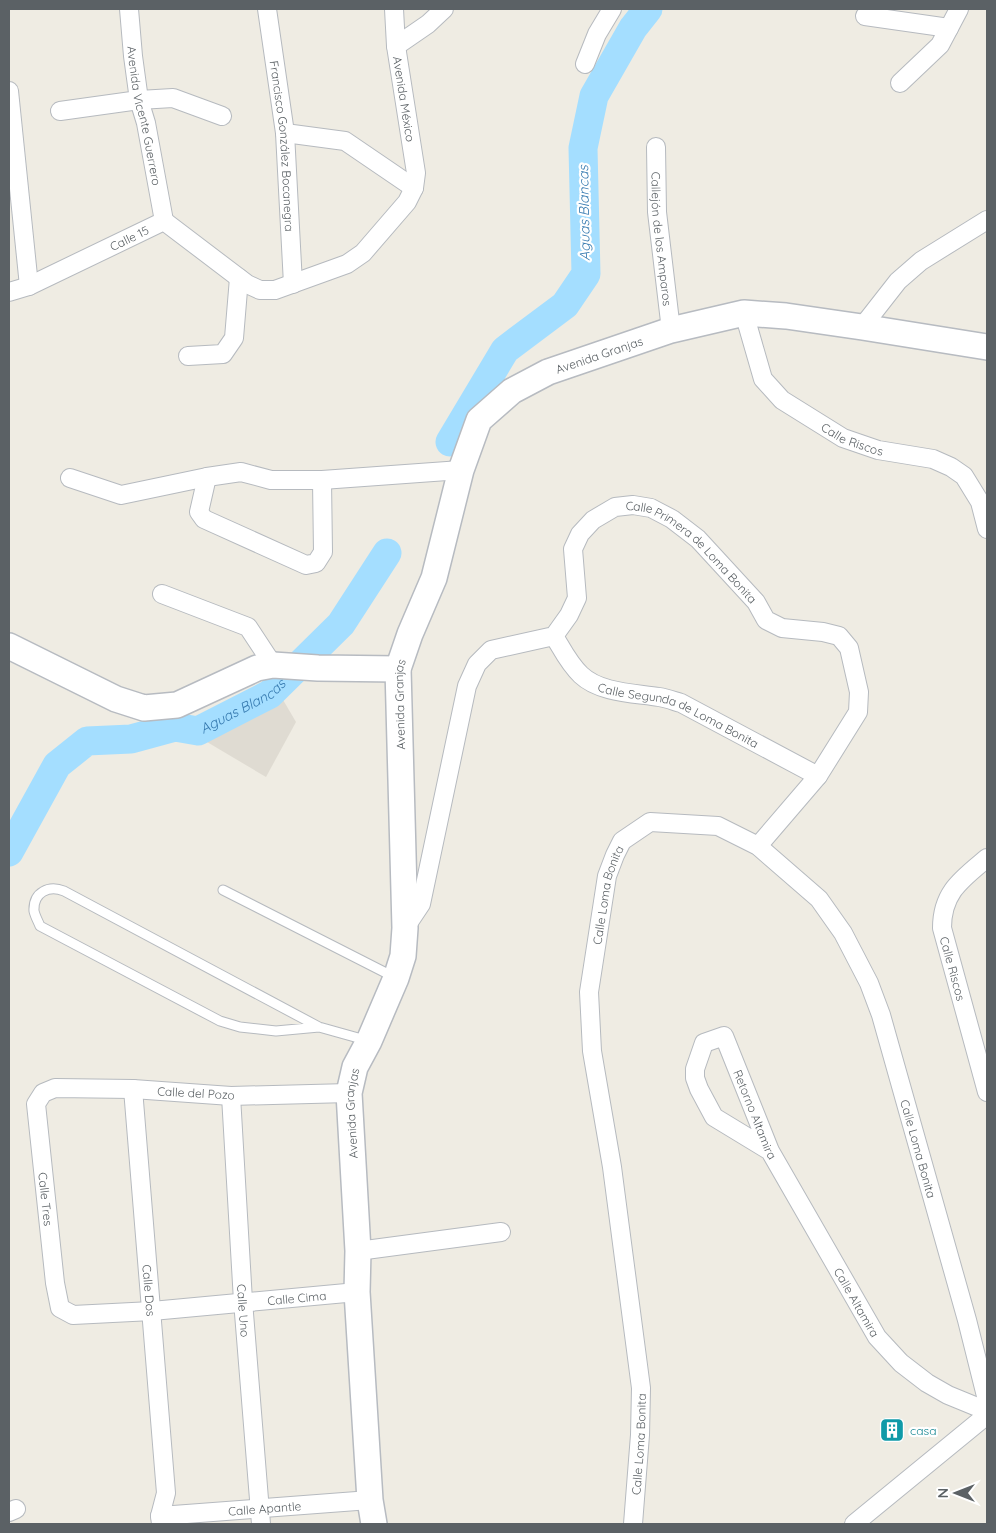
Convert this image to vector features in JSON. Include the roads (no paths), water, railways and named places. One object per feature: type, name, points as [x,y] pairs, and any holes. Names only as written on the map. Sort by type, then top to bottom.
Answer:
[{"type":"main road","name":"Avenida Granjas","points":[[372,1518],[357,1292],[358,1251],[350,1093],[355,1066],[396,978],[404,956],[405,928],[398,669],[410,634],[434,578],[461,470],[479,420],[512,391],[548,372],[671,330],[744,313],[786,316],[987,347]]},
{"type":"main road","points":[[9,646],[116,700],[144,708],[177,705],[257,668],[273,665],[318,668],[398,669]]},
{"type":"street","name":"Avenida Vicente Guerrero","points":[[130,9],[133,56],[139,100],[146,123],[164,221]]},
{"type":"street","name":"Francisco González Bocanegra","points":[[267,9],[285,134],[293,284]]},
{"type":"street","name":"Avenida México","points":[[394,9],[396,46],[416,173],[414,188]]},
{"type":"street","points":[[396,46],[428,24],[444,9]]},
{"type":"street","points":[[586,64],[597,34],[612,9]]},
{"type":"street","points":[[900,83],[940,46],[960,9]]},
{"type":"street","points":[[865,16],[949,28]]},
{"type":"street","points":[[9,90],[29,286]]},
{"type":"street","points":[[60,110],[139,100],[173,98],[222,116]]},
{"type":"street","points":[[285,134],[345,141],[414,188]]},
{"type":"street","name":"Callejón de los Amparos","points":[[656,147],[657,212],[671,330]]},
{"type":"street","name":"Calle 15","points":[[9,292],[29,286],[164,221],[239,278],[260,290],[275,290],[346,264],[363,253],[408,202],[414,188]]},
{"type":"street","points":[[862,327],[898,281],[921,261],[987,220]]},
{"type":"street","points":[[188,356],[222,354],[234,338],[239,278]]},
{"type":"street","name":"Calle Riscos","points":[[744,313],[763,379],[782,400],[843,438],[878,450],[933,459],[951,467],[964,476],[980,502],[987,529]]},
{"type":"street","points":[[70,478],[121,495],[240,472],[271,480],[322,480],[461,470]]},
{"type":"street","points":[[207,477],[199,512],[204,519],[306,565],[316,563],[323,552],[322,480]]},
{"type":"street","name":"Calle Primera de Loma Bonita","points":[[554,636],[569,615],[577,598],[573,549],[580,534],[593,520],[615,507],[633,505],[651,508],[672,519],[698,539],[756,602],[766,620],[782,628],[823,632],[839,636],[849,648],[859,692],[858,712],[818,776],[758,846]]},
{"type":"street","points":[[162,594],[248,627],[273,665]]},
{"type":"street","points":[[405,928],[421,904],[467,686],[477,664],[491,650],[554,636]]},
{"type":"street","name":"Calle Segunda de Loma Bonita","points":[[554,636],[569,661],[582,676],[599,685],[627,693],[660,697],[681,703],[818,776]]},
{"type":"street","name":"Calle Loma Bonita","points":[[633,1524],[640,1435],[641,1388],[612,1166],[592,1051],[589,992],[608,876],[615,855],[622,841],[650,822],[718,826],[758,846],[819,899],[843,933],[869,983],[881,1015],[967,1320],[987,1400]]},
{"type":"street","name":"Calle Riscos","points":[[987,858],[958,882],[949,895],[942,913],[942,928],[987,1092]]},
{"type":"street","name":"Retorno Altamira","points":[[724,1036],[770,1151],[714,1117],[695,1078],[695,1069],[704,1043],[724,1036]]},
{"type":"street","name":"Calle del Pozo","points":[[43,1093],[55,1088],[133,1089],[231,1096],[350,1093]]},
{"type":"street","name":"Calle Dos","points":[[133,1089],[168,1520]]},
{"type":"street","name":"Calle Tres","points":[[43,1093],[36,1104],[55,1283],[60,1308]]},
{"type":"street","name":"Calle Uno","points":[[231,1096],[244,1301],[261,1516]]},
{"type":"street","name":"Calle Altamira","points":[[770,1151],[877,1337],[901,1363],[928,1383],[948,1395],[987,1411]]},
{"type":"street","points":[[358,1251],[501,1232]]},
{"type":"street","name":"Calle Cima","points":[[60,1308],[73,1315],[152,1311],[357,1292]]},
{"type":"street","points":[[854,1524],[987,1415]]},
{"type":"street","name":"Calle Apantle","points":[[168,1520],[261,1516],[372,1518]]},
{"type":"lane","points":[[319,1027],[276,1031],[240,1027],[220,1021],[40,926],[34,912],[38,897],[42,891],[49,888],[64,890],[319,1027],[368,1040]]},
{"type":"lane","points":[[223,890],[396,978]]},
{"type":"waterway","name":"Aguas Blancas","points":[[450,442],[505,350],[565,305],[586,274],[583,148],[594,96],[633,28],[648,9]]},
{"type":"waterway","name":"Aguas Blancas","points":[[9,852],[57,765],[87,741],[131,739],[175,727],[198,731],[270,694],[341,624],[387,553]]},
{"type":"place","name":"casa","points":[[892,1430]]}]
